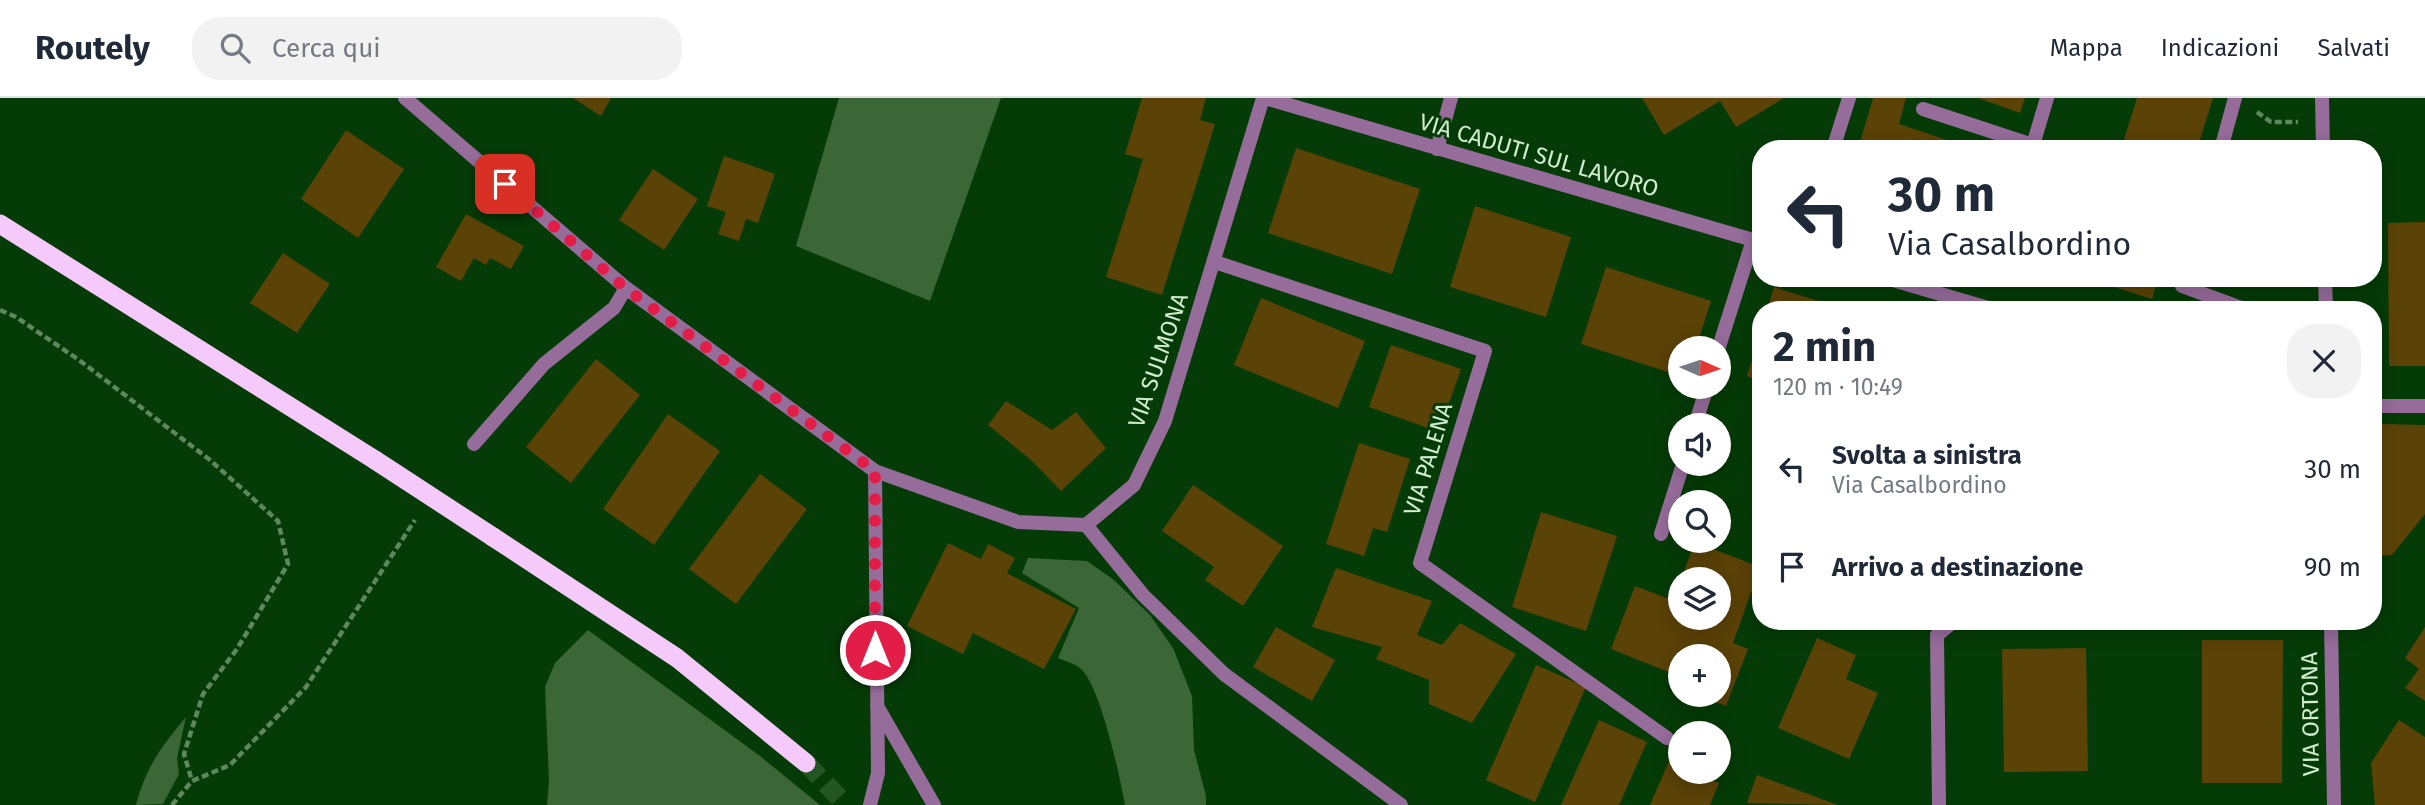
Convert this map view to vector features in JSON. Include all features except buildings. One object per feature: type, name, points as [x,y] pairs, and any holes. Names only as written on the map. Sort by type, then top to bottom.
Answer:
[{"type":"highway","points":[[0,224],[375,460],[677,658],[806,763]]},
{"type":"street","points":[[405,98],[625,288],[875,471],[1018,522],[1086,525],[1143,596],[1224,674],[1401,805]]},
{"type":"street","name":"VIA CADUTI SUL LAVORO","points":[[1264,98],[1752,240]]},
{"type":"street","name":"VIA SULMONA","points":[[1086,525],[1134,485],[1160,432],[1264,98]]},
{"type":"street","points":[[1437,149],[1451,98]]},
{"type":"street","points":[[1836,140],[1849,98]]},
{"type":"street","points":[[2034,140],[2047,98]]},
{"type":"street","points":[[2223,140],[2235,98]]},
{"type":"street","points":[[2322,98],[2323,140]]},
{"type":"street","points":[[1923,109],[2012,140]]},
{"type":"street","points":[[1723,336],[1752,255]]},
{"type":"street","name":"VIA PALENA","points":[[1215,262],[1485,351],[1420,563],[1667,738]]},
{"type":"street","points":[[1917,287],[1964,301]]},
{"type":"street","points":[[2185,287],[2223,301]]},
{"type":"street","points":[[474,444],[544,364],[614,307],[625,288]]},
{"type":"street","points":[[2382,406],[2425,406]]},
{"type":"street","points":[[870,805],[878,773],[875,471]]},
{"type":"street","points":[[1661,534],[1679,476]]},
{"type":"street","points":[[1939,805],[1937,635],[1943,630]]},
{"type":"street","name":"VIA ORTONA","points":[[2331,630],[2334,805]]},
{"type":"street","points":[[877,706],[934,805]]},
{"type":"path","points":[[2249,106],[2270,122],[2310,122],[2323,118]]},
{"type":"path","points":[[0,310],[16,317],[79,360],[210,460],[278,522],[288,564],[237,649],[203,694],[184,754],[192,781]]},
{"type":"path","points":[[172,805],[192,781],[230,765],[306,687],[417,518]]},
{"type":"green space","points":[[839,98],[1001,98],[930,301],[796,246]]},
{"type":"green space","points":[[1028,558],[1087,561],[1114,580],[1150,615],[1173,648],[1192,696],[1194,750],[1206,805],[1125,805],[1109,734],[1096,695],[1082,670],[1058,658],[1079,608],[1022,573]]},
{"type":"green space","points":[[588,630],[760,756],[820,805],[547,805],[549,781],[545,687],[555,663]]},
{"type":"green space","points":[[186,717],[177,758],[179,774],[163,804],[136,805],[155,758]]},
{"type":"tunnel","points":[[806,763],[846,805]]},
{"type":"route","points":[[505,184],[625,288],[875,471],[875,650]]}]
